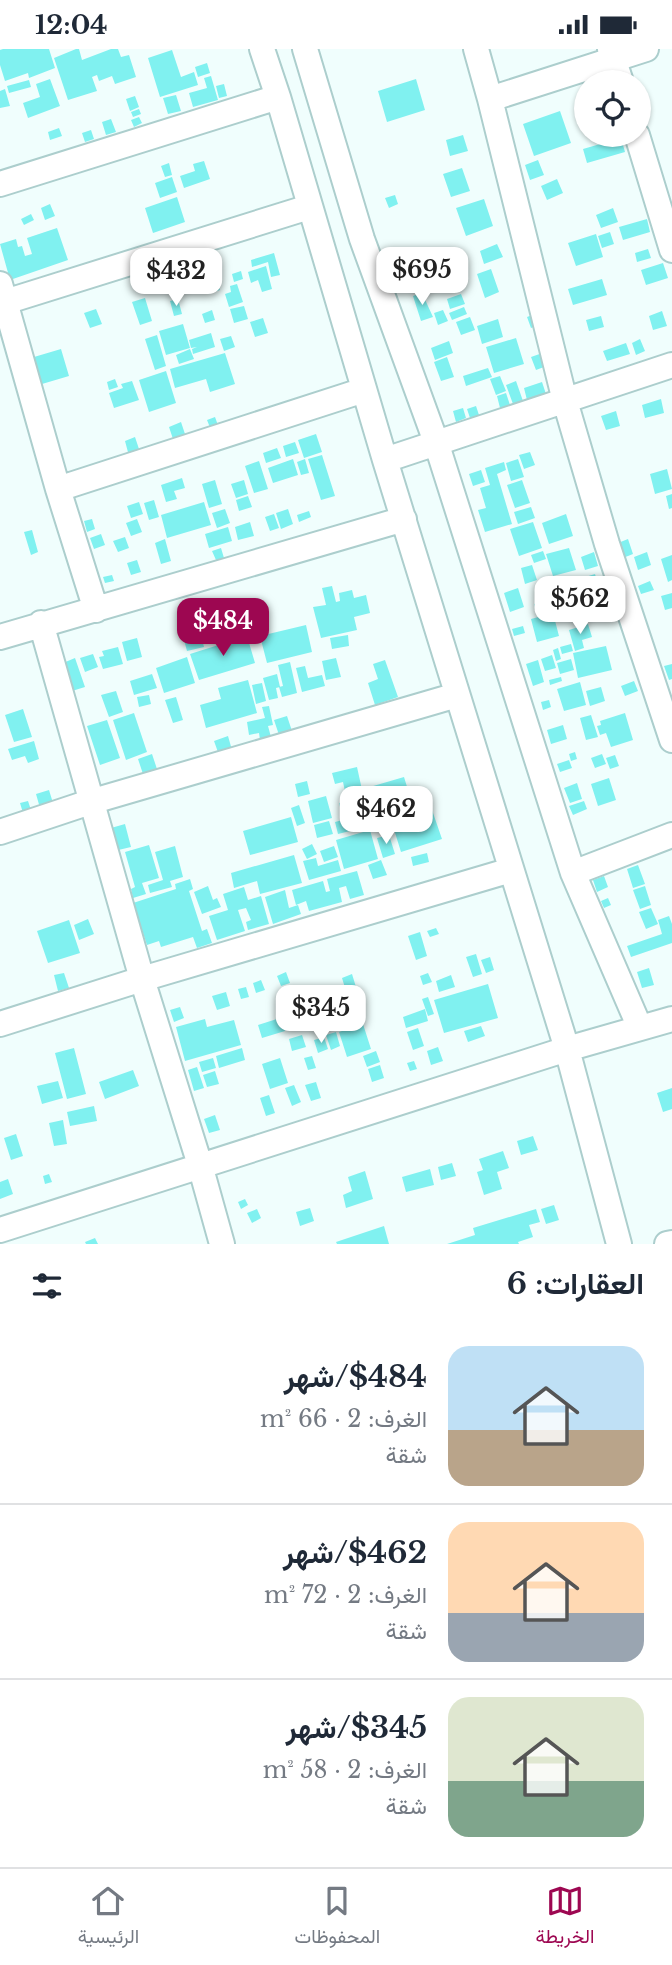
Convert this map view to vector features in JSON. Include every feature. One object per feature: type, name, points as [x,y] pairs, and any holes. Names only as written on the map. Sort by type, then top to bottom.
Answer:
[{"type":"street","points":[[262,49],[385,460],[567,1049],[619,1244]]},
{"type":"street","points":[[305,49],[362,239],[436,443],[573,873],[640,1028]]},
{"type":"street","points":[[476,49],[491,99],[565,401],[607,544],[666,697],[672,740]]},
{"type":"street","points":[[491,99],[615,63],[646,49]]},
{"type":"street","points":[[0,184],[278,97]]},
{"type":"street","points":[[641,147],[672,250]]},
{"type":"street","points":[[96,610],[58,489],[3,293],[309,207]]},
{"type":"street","points":[[385,460],[672,365]]},
{"type":"street","points":[[58,489],[364,390]]},
{"type":"street","points":[[0,637],[404,519]]},
{"type":"street","points":[[41,623],[90,802],[222,1244]]},
{"type":"street","points":[[0,832],[90,802],[457,695]]},
{"type":"street","points":[[573,873],[672,835]]},
{"type":"street","points":[[0,1024],[142,979],[511,870]]},
{"type":"street","points":[[0,1230],[567,1049],[672,1019]]},
{"type":"building","points":[[49,49],[55,68],[29,78],[28,73],[5,81],[0,65],[0,50]]},
{"type":"building","points":[[79,49],[82,60],[118,49],[121,57],[129,55],[136,77],[115,84],[112,76],[99,81],[97,75],[92,77],[97,91],[68,100],[54,58]]},
{"type":"building","points":[[172,50],[181,77],[194,72],[198,85],[160,97],[148,58]]},
{"type":"building","points":[[207,63],[210,73],[198,77],[195,67]]},
{"type":"building","points":[[211,76],[218,100],[193,107],[189,93],[207,88],[204,78]]},
{"type":"building","points":[[50,79],[60,106],[28,118],[23,103],[40,97],[36,84]]},
{"type":"building","points":[[416,79],[425,110],[387,122],[378,91]]},
{"type":"building","points":[[29,80],[31,87],[9,93],[7,86]]},
{"type":"building","points":[[224,84],[227,96],[219,98],[216,86]]},
{"type":"building","points":[[5,89],[10,106],[0,108],[0,91]]},
{"type":"building","points":[[176,95],[181,111],[168,114],[163,98]]},
{"type":"building","points":[[135,96],[139,107],[130,111],[126,99]]},
{"type":"building","points":[[139,109],[141,114],[133,117],[131,112]]},
{"type":"building","points":[[560,111],[571,143],[534,156],[523,124]]},
{"type":"building","points":[[139,117],[142,123],[134,127],[131,120]]},
{"type":"building","points":[[111,119],[116,132],[106,135],[102,122]]},
{"type":"building","points":[[59,128],[62,136],[50,140],[48,132]]},
{"type":"building","points":[[91,130],[94,139],[85,142],[82,133]]},
{"type":"building","points":[[463,135],[468,151],[450,156],[446,140]]},
{"type":"building","points":[[624,147],[625,152],[587,163],[583,149]]},
{"type":"building","points":[[538,160],[544,175],[530,180],[525,165]]},
{"type":"building","points":[[204,161],[210,179],[184,188],[180,176],[195,171],[193,164]]},
{"type":"building","points":[[169,163],[172,175],[165,177],[161,166]]},
{"type":"building","points":[[462,168],[470,191],[451,197],[443,174]]},
{"type":"building","points":[[172,177],[177,192],[160,198],[155,183]]},
{"type":"building","points":[[557,179],[563,193],[547,200],[541,186]]},
{"type":"building","points":[[395,195],[398,204],[389,208],[385,198]]},
{"type":"building","points":[[177,197],[185,222],[153,233],[145,208]]},
{"type":"building","points":[[484,199],[493,226],[466,236],[456,208]]},
{"type":"building","points":[[50,204],[55,216],[45,220],[41,208]]},
{"type":"building","points":[[613,208],[618,222],[601,228],[596,215]]},
{"type":"building","points":[[31,214],[34,220],[24,225],[21,219]]},
{"type":"building","points":[[647,219],[650,232],[623,240],[619,227]]},
{"type":"building","points":[[57,228],[68,260],[10,280],[0,244],[16,239],[25,256],[32,254],[27,238]]},
{"type":"building","points":[[610,232],[614,244],[602,248],[598,236]]},
{"type":"building","points":[[596,234],[603,257],[576,266],[568,243]]},
{"type":"building","points":[[497,244],[503,257],[484,264],[480,251]]},
{"type":"building","points":[[648,249],[651,258],[637,262],[635,253]]},
{"type":"building","points":[[436,252],[440,264],[431,268],[426,255]]},
{"type":"building","points":[[274,253],[280,275],[271,277],[268,262],[252,267],[251,260]]},
{"type":"building","points":[[663,263],[668,278],[646,285],[641,270]]},
{"type":"building","points":[[266,266],[272,289],[262,292],[258,280],[251,283],[248,272]]},
{"type":"building","points":[[440,268],[444,282],[437,284],[433,271]]},
{"type":"building","points":[[491,269],[499,292],[485,298],[477,274]]},
{"type":"building","points":[[241,271],[243,279],[234,282],[232,274]]},
{"type":"building","points":[[422,277],[426,288],[412,293],[408,282]]},
{"type":"building","points":[[216,278],[220,290],[207,294],[204,282]]},
{"type":"building","points":[[602,279],[607,295],[573,305],[568,289]]},
{"type":"building","points":[[237,284],[243,302],[229,307],[225,294],[231,292],[230,286]]},
{"type":"building","points":[[422,293],[433,317],[421,321],[413,296]]},
{"type":"building","points":[[461,294],[465,304],[450,309],[447,299]]},
{"type":"building","points":[[145,298],[152,321],[140,325],[132,302]]},
{"type":"building","points":[[178,299],[182,314],[174,316],[170,301]]},
{"type":"building","points":[[244,306],[248,319],[234,323],[230,309]]},
{"type":"building","points":[[464,307],[467,314],[452,320],[449,313]]},
{"type":"building","points":[[96,309],[102,324],[90,328],[84,313]]},
{"type":"building","points":[[212,310],[215,320],[205,323],[202,314]]},
{"type":"building","points":[[443,310],[448,321],[438,325],[434,313]]},
{"type":"building","points":[[662,311],[667,326],[653,330],[649,316]]},
{"type":"building","points":[[535,314],[539,325],[531,328],[527,317]]},
{"type":"building","points":[[601,316],[604,327],[589,331],[586,320]]},
{"type":"building","points":[[470,317],[475,330],[461,335],[456,322]]},
{"type":"building","points":[[263,318],[268,333],[255,337],[250,322]]},
{"type":"building","points":[[498,319],[503,337],[482,344],[477,326]]},
{"type":"building","points":[[183,324],[190,348],[166,355],[159,331]]},
{"type":"building","points":[[211,333],[215,347],[193,354],[192,349],[197,347],[191,348],[189,340]]},
{"type":"building","points":[[157,335],[166,366],[155,370],[145,339]]},
{"type":"building","points":[[231,336],[235,347],[224,351],[220,339]]},
{"type":"building","points":[[516,338],[524,364],[494,373],[486,347]]},
{"type":"building","points":[[640,339],[645,351],[636,355],[632,343]]},
{"type":"building","points":[[449,341],[453,353],[435,360],[431,348]]},
{"type":"building","points":[[626,343],[630,354],[607,361],[603,351]]},
{"type":"building","points":[[61,349],[69,376],[42,384],[34,357]]},
{"type":"building","points":[[190,349],[194,359],[179,364],[176,355]]},
{"type":"building","points":[[548,351],[552,364],[536,370],[531,357]]},
{"type":"building","points":[[225,353],[235,384],[210,392],[206,379],[175,388],[170,369]]},
{"type":"building","points":[[447,357],[454,377],[441,381],[434,362]]},
{"type":"building","points":[[488,368],[492,377],[466,386],[463,376]]},
{"type":"building","points":[[166,371],[176,403],[149,412],[139,380]]},
{"type":"building","points":[[500,376],[506,391],[496,395],[490,379]]},
{"type":"building","points":[[115,379],[118,387],[109,390],[107,382]]},
{"type":"building","points":[[132,381],[139,400],[114,408],[109,393],[123,388],[121,384]]},
{"type":"building","points":[[516,381],[523,401],[513,404],[506,385]]},
{"type":"building","points":[[542,382],[546,394],[527,400],[524,388]]},
{"type":"building","points":[[506,393],[510,405],[500,408],[497,396]]},
{"type":"building","points":[[661,399],[664,413],[645,418],[642,405]]},
{"type":"building","points":[[476,406],[479,415],[470,418],[467,409]]},
{"type":"building","points":[[463,408],[466,418],[456,422],[453,411]]},
{"type":"building","points":[[616,411],[620,426],[606,430],[601,416]]},
{"type":"building","points":[[215,417],[219,428],[211,430],[207,420]]},
{"type":"building","points":[[181,422],[186,437],[174,442],[169,427]]},
{"type":"building","points":[[316,434],[322,452],[304,458],[298,440]]},
{"type":"building","points":[[135,437],[140,452],[129,456],[125,441]]},
{"type":"building","points":[[295,442],[299,453],[286,457],[283,446]]},
{"type":"building","points":[[277,448],[281,458],[266,463],[263,453]]},
{"type":"building","points":[[530,452],[535,465],[524,469],[519,455]]},
{"type":"building","points":[[322,455],[335,496],[321,500],[308,459]]},
{"type":"building","points":[[293,459],[298,475],[273,483],[268,468]]},
{"type":"building","points":[[305,459],[309,473],[301,475],[297,462]]},
{"type":"building","points":[[518,459],[524,477],[511,481],[506,463]]},
{"type":"building","points":[[259,461],[268,489],[254,493],[245,466]]},
{"type":"building","points":[[504,462],[506,470],[497,474],[512,524],[485,532],[478,510],[486,508],[480,488],[490,485],[485,468]]},
{"type":"building","points":[[667,469],[672,489],[655,494],[650,474]]},
{"type":"building","points":[[481,470],[485,482],[473,486],[469,474]]},
{"type":"building","points":[[182,478],[185,488],[174,491],[177,499],[166,502],[161,485]]},
{"type":"building","points":[[215,480],[222,504],[209,508],[202,484]]},
{"type":"building","points":[[244,480],[248,494],[236,498],[231,484]]},
{"type":"building","points":[[522,480],[530,503],[515,508],[507,485]]},
{"type":"building","points":[[672,494],[672,508],[669,509],[666,496]]},
{"type":"building","points":[[248,496],[252,507],[239,511],[236,500]]},
{"type":"building","points":[[154,500],[159,517],[149,520],[144,503]]},
{"type":"building","points":[[139,502],[143,514],[131,518],[127,506]]},
{"type":"building","points":[[204,502],[211,525],[167,538],[161,515]]},
{"type":"building","points":[[531,507],[535,518],[518,524],[514,512]]},
{"type":"building","points":[[225,509],[230,523],[217,528],[212,513]]},
{"type":"building","points":[[288,509],[293,524],[281,529],[276,513]]},
{"type":"building","points":[[309,511],[311,517],[299,522],[297,515]]},
{"type":"building","points":[[274,514],[279,528],[270,531],[265,517]]},
{"type":"building","points":[[566,514],[573,536],[549,544],[542,523]]},
{"type":"building","points":[[92,519],[95,529],[87,532],[84,521]]},
{"type":"building","points":[[137,519],[142,532],[131,536],[126,523]]},
{"type":"building","points":[[250,522],[254,536],[238,540],[235,527]]},
{"type":"building","points":[[533,522],[542,548],[519,556],[510,529]]},
{"type":"building","points":[[228,527],[232,541],[209,548],[205,534]]},
{"type":"building","points":[[32,530],[38,552],[31,555],[24,532]]},
{"type":"building","points":[[101,534],[105,545],[94,549],[90,538]]},
{"type":"building","points":[[125,537],[129,548],[118,552],[113,541]]},
{"type":"building","points":[[165,539],[171,561],[161,564],[155,543]]},
{"type":"building","points":[[628,539],[633,554],[623,558],[618,543]]},
{"type":"building","points":[[221,548],[224,558],[216,560],[212,551]]},
{"type":"building","points":[[569,548],[576,570],[553,576],[546,554]]},
{"type":"building","points":[[543,551],[546,559],[534,563],[531,555]]},
{"type":"building","points":[[594,552],[598,566],[585,570],[581,557]]},
{"type":"building","points":[[647,552],[651,565],[638,570],[634,557]]},
{"type":"building","points":[[672,555],[672,580],[668,582],[661,559]]},
{"type":"building","points":[[137,560],[141,572],[131,575],[127,563]]},
{"type":"building","points":[[532,565],[537,580],[525,584],[521,568]]},
{"type":"building","points":[[595,574],[600,591],[585,595],[587,603],[563,609],[555,581],[565,578],[566,583]]},
{"type":"building","points":[[112,575],[114,581],[105,583],[103,577]]},
{"type":"building","points":[[650,581],[654,590],[641,594],[638,586]]},
{"type":"building","points":[[332,586],[336,602],[340,601],[339,593],[352,590],[354,598],[366,595],[370,613],[354,617],[357,630],[321,638],[313,607],[326,605],[322,588]]},
{"type":"building","points":[[518,588],[524,607],[510,612],[504,593]]},
{"type":"building","points":[[672,593],[672,608],[665,610],[661,596]]},
{"type":"building","points":[[553,598],[556,606],[537,612],[534,604]]},
{"type":"building","points":[[553,613],[559,636],[537,642],[531,619]]},
{"type":"building","points":[[588,624],[592,637],[582,640],[584,648],[575,651],[569,630]]},
{"type":"building","points":[[306,625],[312,652],[267,663],[260,636]]},
{"type":"building","points":[[523,626],[525,633],[514,636],[512,629]]},
{"type":"building","points":[[201,635],[204,647],[187,651],[184,640]]},
{"type":"building","points":[[348,635],[349,646],[332,649],[330,638]]},
{"type":"building","points":[[247,636],[255,663],[199,680],[190,654]]},
{"type":"building","points":[[137,638],[142,657],[127,661],[122,642]]},
{"type":"building","points":[[571,644],[573,651],[562,654],[560,647]]},
{"type":"building","points":[[606,646],[612,670],[578,678],[573,653]]},
{"type":"building","points":[[118,647],[123,664],[103,669],[99,657],[104,656],[102,651]]},
{"type":"building","points":[[558,648],[561,659],[556,661],[553,650]]},
{"type":"building","points":[[93,654],[98,667],[85,672],[80,658]]},
{"type":"building","points":[[552,655],[556,668],[545,671],[541,659]]},
{"type":"building","points":[[187,657],[195,683],[164,693],[156,668]]},
{"type":"building","points":[[75,658],[85,687],[72,691],[63,663]]},
{"type":"building","points":[[336,658],[341,677],[326,680],[322,661]]},
{"type":"building","points":[[571,659],[574,670],[560,674],[557,663]]},
{"type":"building","points":[[385,660],[398,697],[375,705],[368,683],[378,679],[373,664]]},
{"type":"building","points":[[538,660],[544,682],[533,686],[526,664]]},
{"type":"building","points":[[290,662],[297,693],[282,697],[279,687],[283,686],[278,665]]},
{"type":"building","points":[[672,664],[672,679],[669,680],[664,666]]},
{"type":"building","points":[[305,666],[308,678],[322,675],[325,686],[302,692],[296,668]]},
{"type":"building","points":[[152,674],[157,688],[134,695],[130,681]]},
{"type":"building","points":[[277,674],[280,687],[276,688],[278,698],[269,700],[263,678]]},
{"type":"building","points":[[561,677],[562,681],[550,685],[549,680]]},
{"type":"building","points":[[248,680],[257,713],[206,728],[200,705],[221,699],[218,688]]},
{"type":"building","points":[[634,681],[638,691],[625,696],[621,686]]},
{"type":"building","points":[[580,682],[586,705],[564,711],[557,689]]},
{"type":"building","points":[[262,683],[266,701],[256,704],[252,685]]},
{"type":"building","points":[[601,687],[605,701],[590,706],[586,691]]},
{"type":"building","points":[[116,691],[123,712],[109,717],[101,695]]},
{"type":"building","points":[[149,695],[151,704],[139,707],[137,697]]},
{"type":"building","points":[[176,697],[183,720],[173,723],[165,700]]},
{"type":"building","points":[[549,700],[551,707],[543,710],[541,702]]},
{"type":"building","points":[[269,706],[273,725],[268,726],[271,737],[260,740],[259,733],[249,735],[247,722],[265,718],[262,707]]},
{"type":"building","points":[[23,709],[32,737],[14,742],[5,715]]},
{"type":"building","points":[[134,713],[147,752],[126,760],[113,720]]},
{"type":"building","points":[[625,713],[633,740],[611,747],[606,733],[600,735],[597,726],[601,725],[600,721]]},
{"type":"building","points":[[591,715],[598,737],[586,740],[580,718]]},
{"type":"building","points":[[287,716],[292,731],[279,735],[274,720]]},
{"type":"building","points":[[107,720],[120,758],[100,765],[87,726]]},
{"type":"building","points":[[563,725],[567,739],[551,744],[547,730]]},
{"type":"building","points":[[228,736],[232,750],[219,755],[214,741]]},
{"type":"building","points":[[34,741],[39,759],[28,763],[25,756],[12,760],[8,749]]},
{"type":"building","points":[[575,752],[577,759],[571,761],[569,754]]},
{"type":"building","points":[[152,754],[158,772],[144,777],[138,759]]},
{"type":"building","points":[[602,754],[606,764],[595,768],[591,758]]},
{"type":"building","points":[[615,755],[619,766],[610,769],[606,758]]},
{"type":"building","points":[[569,760],[572,768],[560,772],[557,764]]},
{"type":"building","points":[[357,767],[370,826],[338,834],[335,822],[354,817],[353,813],[342,815],[339,803],[347,801],[343,782],[335,784],[332,773]]},
{"type":"building","points":[[404,777],[412,803],[371,815],[363,789]]},
{"type":"building","points":[[609,778],[616,800],[598,806],[591,784]]},
{"type":"building","points":[[307,781],[310,794],[298,797],[295,784]]},
{"type":"building","points":[[577,783],[582,799],[570,803],[564,788]]},
{"type":"building","points":[[49,790],[53,803],[40,808],[36,794]]},
{"type":"building","points":[[326,796],[332,818],[313,823],[308,801]]},
{"type":"building","points":[[430,799],[431,805],[406,813],[405,807]]},
{"type":"building","points":[[28,801],[31,810],[23,813],[20,803]]},
{"type":"building","points":[[584,801],[587,809],[573,815],[569,806]]},
{"type":"building","points":[[299,805],[305,823],[297,826],[291,808]]},
{"type":"building","points":[[432,810],[442,839],[401,852],[392,823]]},
{"type":"building","points":[[291,817],[298,842],[250,855],[243,831]]},
{"type":"building","points":[[329,821],[333,834],[317,838],[314,825]]},
{"type":"building","points":[[125,824],[131,847],[110,852],[104,830]]},
{"type":"building","points":[[370,830],[378,859],[344,869],[336,840]]},
{"type":"building","points":[[389,835],[395,854],[383,858],[377,838]]},
{"type":"building","points":[[312,844],[317,854],[307,859],[302,849]]},
{"type":"building","points":[[149,845],[159,878],[142,883],[146,894],[133,898],[131,889],[135,887],[125,852]]},
{"type":"building","points":[[175,846],[183,877],[170,881],[172,887],[150,893],[148,885],[163,880],[155,852]]},
{"type":"building","points":[[334,846],[338,857],[324,862],[320,851]]},
{"type":"building","points":[[427,853],[429,862],[413,866],[411,857]]},
{"type":"building","points":[[294,855],[302,883],[260,894],[257,881],[234,888],[231,873]]},
{"type":"building","points":[[316,858],[318,866],[338,860],[341,871],[309,880],[303,861]]},
{"type":"building","points":[[381,860],[387,875],[373,879],[368,865]]},
{"type":"building","points":[[638,865],[645,884],[633,888],[627,869]]},
{"type":"building","points":[[357,871],[364,895],[350,899],[346,886],[339,888],[342,902],[309,911],[306,901],[296,905],[292,890],[323,881],[326,892],[330,891],[327,879]]},
{"type":"building","points":[[604,876],[608,887],[597,892],[593,880]]},
{"type":"building","points":[[190,879],[193,889],[189,891],[202,931],[207,929],[212,943],[197,948],[193,937],[161,947],[159,941],[147,945],[133,903],[176,889],[175,884]]},
{"type":"building","points":[[208,886],[213,900],[217,898],[221,907],[202,914],[194,892]]},
{"type":"building","points":[[645,886],[651,905],[640,909],[633,890]]},
{"type":"building","points":[[244,887],[248,900],[261,896],[269,924],[248,930],[246,922],[251,920],[246,908],[238,910],[245,931],[217,940],[209,916],[228,910],[223,894]]},
{"type":"building","points":[[285,890],[289,908],[298,905],[301,914],[273,924],[265,897]]},
{"type":"building","points":[[608,898],[611,905],[604,908],[601,901]]},
{"type":"building","points":[[651,908],[658,924],[646,929],[639,912]]},
{"type":"building","points":[[669,916],[672,943],[631,957],[627,946],[662,934],[658,920]]},
{"type":"building","points":[[88,919],[94,934],[79,940],[74,925]]},
{"type":"building","points":[[69,920],[80,953],[48,963],[37,931]]},
{"type":"building","points":[[436,928],[439,934],[430,937],[427,931]]},
{"type":"building","points":[[420,932],[427,956],[416,960],[408,936]]},
{"type":"building","points":[[476,954],[482,974],[473,977],[466,957]]},
{"type":"building","points":[[490,957],[494,970],[486,973],[481,960]]},
{"type":"building","points":[[649,968],[654,985],[642,988],[637,972]]},
{"type":"building","points":[[286,972],[290,983],[281,986],[277,976]]},
{"type":"building","points":[[64,973],[69,988],[58,991],[54,975]]},
{"type":"building","points":[[428,973],[432,982],[423,985],[420,976]]},
{"type":"building","points":[[352,974],[356,987],[346,991],[342,978]]},
{"type":"building","points":[[451,975],[455,987],[439,992],[436,981]]},
{"type":"building","points":[[261,980],[265,990],[256,993],[253,983]]},
{"type":"building","points":[[488,984],[498,1018],[444,1033],[434,1000]]},
{"type":"building","points":[[246,987],[249,997],[241,999],[238,989]]},
{"type":"building","points":[[226,992],[230,1006],[217,1010],[212,996]]},
{"type":"building","points":[[428,997],[434,1014],[428,1016],[422,999]]},
{"type":"building","points":[[180,1007],[184,1018],[174,1022],[170,1010]]},
{"type":"building","points":[[425,1009],[428,1021],[406,1028],[403,1017]]},
{"type":"building","points":[[329,1010],[332,1021],[306,1029],[302,1018]]},
{"type":"building","points":[[280,1018],[285,1031],[262,1038],[258,1025]]},
{"type":"building","points":[[205,1019],[207,1027],[234,1020],[241,1045],[185,1061],[176,1027]]},
{"type":"building","points":[[363,1024],[371,1049],[347,1057],[339,1032]]},
{"type":"building","points":[[481,1026],[485,1036],[468,1042],[464,1031]]},
{"type":"building","points":[[418,1028],[424,1046],[413,1050],[407,1032]]},
{"type":"building","points":[[336,1032],[340,1046],[331,1050],[326,1035]]},
{"type":"building","points":[[302,1035],[306,1047],[292,1051],[289,1039]]},
{"type":"building","points":[[324,1037],[328,1049],[318,1053],[314,1040]]},
{"type":"building","points":[[438,1047],[443,1061],[431,1065],[427,1051]]},
{"type":"building","points":[[74,1048],[86,1094],[67,1099],[55,1053]]},
{"type":"building","points":[[242,1048],[245,1060],[219,1068],[216,1056]]},
{"type":"building","points":[[376,1051],[380,1062],[367,1067],[363,1056]]},
{"type":"building","points":[[312,1056],[316,1068],[308,1070],[304,1058]]},
{"type":"building","points":[[213,1058],[216,1068],[202,1072],[199,1062]]},
{"type":"building","points":[[280,1058],[288,1083],[270,1089],[262,1064]]},
{"type":"building","points":[[414,1061],[417,1069],[410,1071],[407,1063]]},
{"type":"building","points":[[380,1065],[384,1078],[372,1082],[368,1069]]},
{"type":"building","points":[[197,1067],[204,1088],[194,1091],[188,1070]]},
{"type":"building","points":[[133,1070],[139,1086],[105,1099],[99,1082]]},
{"type":"building","points":[[215,1071],[219,1084],[207,1087],[203,1075]]},
{"type":"building","points":[[58,1081],[63,1098],[42,1104],[37,1086]]},
{"type":"building","points":[[316,1082],[321,1098],[311,1101],[305,1085]]},
{"type":"building","points":[[294,1085],[301,1102],[292,1106],[285,1088]]},
{"type":"building","points":[[672,1088],[672,1109],[663,1112],[657,1093]]},
{"type":"building","points":[[269,1095],[275,1113],[266,1116],[260,1098]]},
{"type":"building","points":[[94,1106],[97,1121],[70,1126],[67,1112]]},
{"type":"building","points":[[215,1115],[220,1130],[209,1133],[204,1119]]},
{"type":"building","points":[[63,1120],[67,1144],[54,1146],[49,1123]]},
{"type":"building","points":[[16,1134],[23,1156],[11,1160],[4,1138]]},
{"type":"building","points":[[533,1136],[538,1150],[521,1155],[517,1141]]},
{"type":"building","points":[[503,1151],[509,1168],[497,1172],[502,1189],[484,1195],[477,1172],[483,1170],[479,1159]]},
{"type":"building","points":[[452,1163],[456,1176],[441,1180],[438,1167]]},
{"type":"building","points":[[430,1169],[434,1185],[406,1192],[402,1177]]},
{"type":"building","points":[[365,1171],[373,1199],[346,1208],[343,1195],[352,1191],[348,1177]]},
{"type":"building","points":[[49,1174],[52,1182],[45,1184],[43,1176]]},
{"type":"building","points":[[8,1179],[13,1194],[0,1199],[0,1182]]},
{"type":"building","points":[[245,1199],[248,1205],[241,1209],[238,1202]]},
{"type":"building","points":[[554,1205],[559,1220],[546,1224],[541,1209]]},
{"type":"building","points":[[310,1208],[314,1221],[300,1226],[296,1212]]},
{"type":"building","points":[[257,1209],[261,1218],[252,1223],[247,1213]]},
{"type":"building","points":[[536,1209],[540,1222],[529,1225],[533,1237],[518,1242],[519,1244],[447,1244],[475,1235],[473,1228]]},
{"type":"building","points":[[384,1226],[389,1244],[336,1242]]},
{"type":"building","points":[[95,1238],[98,1244],[86,1244],[85,1242]]}]
